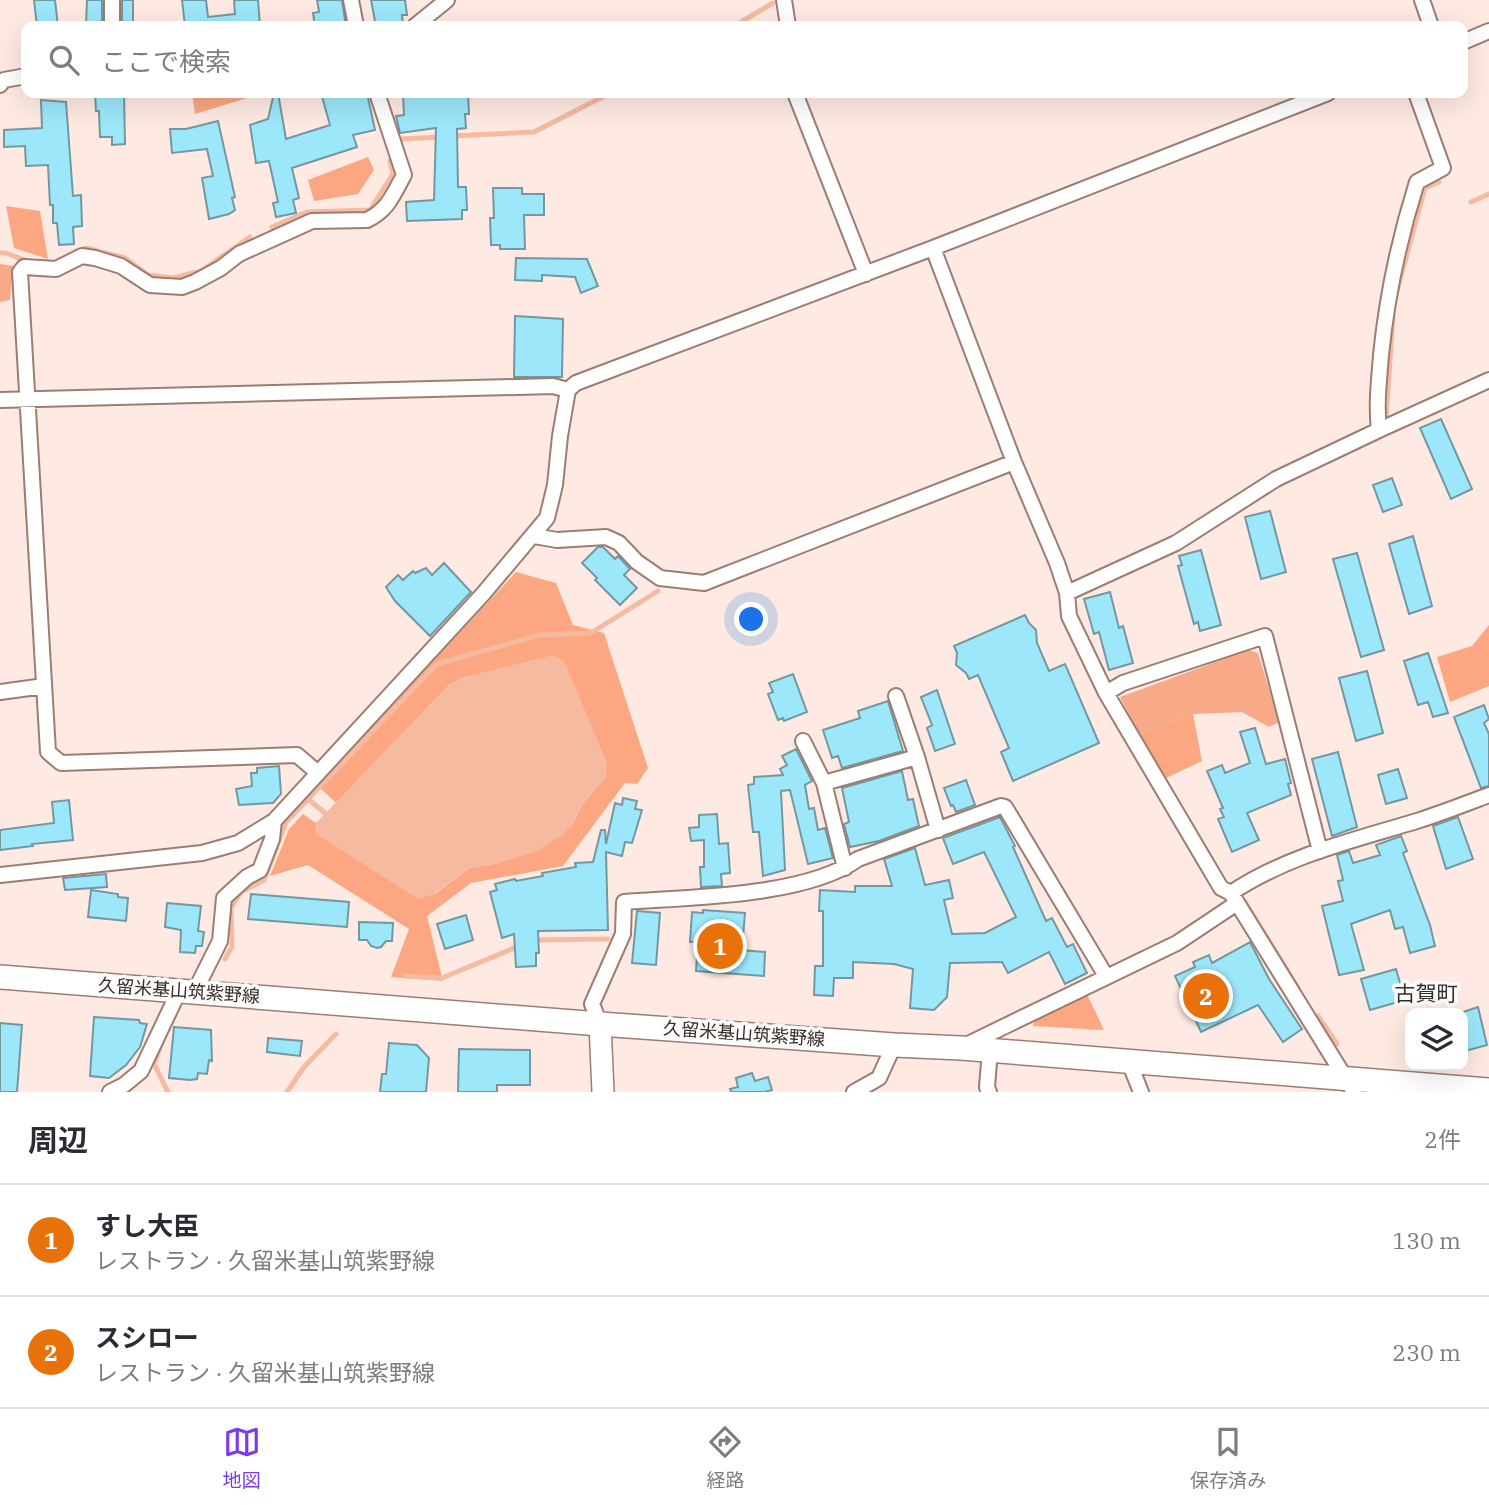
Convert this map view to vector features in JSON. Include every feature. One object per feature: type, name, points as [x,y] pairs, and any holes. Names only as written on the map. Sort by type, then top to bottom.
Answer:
[{"type":"main road","name":"久留米基山筑紫野線","points":[[0,977],[600,1024],[990,1050],[1350,1086],[1489,1090]]},
{"type":"street","points":[[112,0],[112,21]]},
{"type":"street","points":[[351,0],[355,21]]},
{"type":"street","points":[[421,21],[447,0]]},
{"type":"street","points":[[784,0],[787,21]]},
{"type":"street","points":[[1422,0],[1430,21]]},
{"type":"street","points":[[1468,40],[1489,31]]},
{"type":"street","points":[[0,85],[4,80],[21,77]]},
{"type":"street","points":[[318,773],[298,755],[61,763],[48,752],[20,272],[24,267],[56,269],[82,256],[121,266],[150,285],[182,287],[221,268],[239,254],[312,221],[367,220],[384,211],[404,175],[379,98]]},
{"type":"street","points":[[797,98],[866,274]]},
{"type":"street","points":[[0,874],[202,853],[238,843],[274,821],[534,536],[547,518],[568,390],[576,383],[866,274],[1315,98]]},
{"type":"street","points":[[1379,430],[1376,407],[1387,301],[1402,228],[1417,182],[1443,169],[1418,98]]},
{"type":"street","points":[[933,248],[1067,593],[1069,616],[1106,693],[1222,888],[1234,898],[1350,1086]]},
{"type":"street","points":[[1067,593],[1176,543],[1276,479],[1489,380]]},
{"type":"street","points":[[0,400],[552,386],[568,390]]},
{"type":"street","points":[[534,536],[557,540],[606,537],[619,543],[660,578],[704,583],[1014,462]]},
{"type":"street","points":[[1106,693],[1123,683],[1265,636],[1320,850]]},
{"type":"street","points":[[0,692],[44,685]]},
{"type":"street","points":[[896,696],[918,757],[938,830]]},
{"type":"street","points":[[803,741],[824,783],[845,868]]},
{"type":"street","points":[[824,783],[918,757]]},
{"type":"street","points":[[961,1048],[1177,943],[1234,898],[1257,875],[1320,850],[1489,795]]},
{"type":"street","points":[[603,1092],[600,1024],[592,1004],[623,934],[624,902],[762,890],[845,868],[858,859],[1001,806],[1005,807],[1106,976]]},
{"type":"street","points":[[110,1092],[141,1071],[187,991],[220,941],[224,898],[247,877],[260,870],[272,839],[274,821]]},
{"type":"street","points":[[853,1092],[879,1078],[894,1045]]},
{"type":"street","points":[[989,1092],[987,1087],[990,1050]]},
{"type":"street","points":[[1129,1062],[1141,1092]]},
{"type":"shaded area","points":[[193,98],[247,98],[195,114]]},
{"type":"shaded area","points":[[368,157],[374,170],[358,194],[314,201],[308,180]]},
{"type":"shaded area","points":[[6,206],[40,211],[48,259],[14,248]]},
{"type":"shaded area","points":[[0,264],[13,266],[10,300],[0,302]]},
{"type":"shaded area","points":[[516,572],[556,583],[573,625],[604,633],[648,768],[637,784],[625,783],[563,866],[471,883],[427,916],[443,981],[391,977],[409,929],[308,865],[270,876],[289,829],[303,814],[316,823],[316,834],[435,894],[469,868],[499,863],[572,825],[581,807],[450,684],[336,803],[317,785]]},
{"type":"shaded area","points":[[1489,625],[1489,686],[1450,702],[1437,657],[1472,646]]},
{"type":"shaded area","points":[[1248,650],[1258,653],[1279,722],[1269,727],[1242,712],[1193,714],[1139,734],[1120,697]]},
{"type":"shaded area","points":[[554,655],[565,663],[607,763],[606,777],[562,835],[538,851],[499,863],[469,868],[434,894],[418,899],[315,833],[316,823],[450,684],[464,677]]},
{"type":"shaded area","points":[[1193,714],[1202,761],[1164,779],[1139,734]]},
{"type":"shaded area","points":[[1086,992],[1104,1030],[1033,1026],[1035,1017]]},
{"type":"building","points":[[34,0],[55,0],[57,21],[36,21]]},
{"type":"building","points":[[87,0],[102,0],[102,21],[86,21]]},
{"type":"building","points":[[122,0],[133,0],[133,21],[122,21]]},
{"type":"building","points":[[182,0],[206,0],[208,17],[235,14],[234,0],[258,0],[260,21],[184,21]]},
{"type":"building","points":[[317,0],[342,0],[345,21],[314,21],[313,13],[319,12]]},
{"type":"building","points":[[371,0],[405,0],[407,15],[402,15],[403,21],[375,21]]},
{"type":"building","points":[[95,98],[124,98],[125,144],[112,145],[112,137],[100,137],[99,111],[96,111]]},
{"type":"building","points":[[273,98],[279,98],[286,139],[330,125],[322,98],[368,98],[375,130],[353,135],[357,147],[292,168],[299,198],[293,200],[296,213],[276,217],[273,203],[278,202],[269,161],[256,163],[250,125],[268,119]]},
{"type":"building","points":[[403,98],[468,98],[466,128],[457,129],[458,187],[466,187],[467,210],[462,210],[462,219],[407,221],[406,202],[434,200],[436,128],[400,133],[396,116],[404,115]]},
{"type":"building","points":[[41,100],[66,102],[73,196],[81,195],[82,226],[73,227],[74,244],[59,245],[57,223],[53,223],[53,205],[50,205],[48,165],[26,166],[25,146],[4,147],[4,130],[42,128]]},
{"type":"building","points":[[218,121],[235,197],[232,198],[235,210],[209,219],[202,178],[213,176],[207,149],[172,153],[170,129],[186,129]]},
{"type":"building","points":[[493,188],[522,188],[522,194],[544,194],[544,215],[524,215],[525,249],[500,249],[500,245],[491,245]]},
{"type":"building","points":[[516,258],[587,259],[598,286],[581,293],[575,277],[542,275],[542,281],[515,280]]},
{"type":"building","points":[[515,316],[563,319],[562,377],[514,377]]},
{"type":"building","points":[[1441,419],[1472,489],[1451,499],[1420,428]]},
{"type":"building","points":[[1392,478],[1402,505],[1383,512],[1373,485]]},
{"type":"building","points":[[1270,511],[1286,572],[1261,579],[1245,517]]},
{"type":"building","points":[[1413,536],[1432,606],[1409,614],[1389,544]]},
{"type":"building","points":[[598,547],[603,547],[615,559],[618,556],[630,569],[624,575],[637,588],[620,605],[582,563]]},
{"type":"building","points":[[1201,550],[1221,625],[1200,631],[1198,622],[1194,624],[1178,566],[1182,565],[1179,556]]},
{"type":"building","points":[[1357,553],[1384,650],[1361,657],[1333,559]]},
{"type":"building","points":[[444,563],[471,592],[430,636],[395,601],[386,587],[398,575],[403,580],[413,571],[415,573],[426,568],[432,575]]},
{"type":"building","points":[[1110,592],[1119,628],[1123,626],[1133,663],[1109,670],[1099,632],[1094,634],[1084,599]]},
{"type":"building","points":[[1025,615],[1036,630],[1037,643],[1049,671],[1065,664],[1099,743],[1013,781],[1001,752],[1009,748],[978,675],[969,679],[956,665],[957,653],[954,646]]},
{"type":"building","points":[[1428,653],[1448,713],[1433,717],[1428,702],[1418,705],[1404,661]]},
{"type":"building","points":[[1367,671],[1383,733],[1356,741],[1339,678]]},
{"type":"building","points":[[793,674],[807,712],[784,721],[783,718],[778,720],[768,694],[773,692],[769,683]]},
{"type":"building","points":[[937,690],[955,744],[935,751],[927,728],[932,725],[921,697]]},
{"type":"building","points":[[888,701],[903,751],[842,768],[838,756],[832,758],[823,730],[860,718],[858,711]]},
{"type":"building","points":[[1484,705],[1489,719],[1484,723],[1489,734],[1489,786],[1481,788],[1454,717]]},
{"type":"building","points":[[1255,728],[1266,764],[1285,759],[1291,795],[1247,813],[1259,840],[1232,852],[1218,819],[1224,817],[1220,809],[1223,808],[1207,771],[1222,765],[1225,773],[1250,763],[1240,732]]},
{"type":"building","points":[[796,749],[812,781],[805,785],[809,809],[814,808],[818,830],[825,828],[833,858],[808,864],[790,790],[781,791],[785,870],[763,876],[759,832],[753,832],[748,785],[754,784],[754,777],[783,775],[780,769],[787,765],[782,756]]},
{"type":"building","points":[[1338,752],[1357,827],[1332,836],[1312,759]]},
{"type":"building","points":[[279,766],[281,794],[273,803],[239,805],[236,789],[252,786],[251,773],[257,773],[257,768]]},
{"type":"building","points":[[1398,769],[1407,798],[1386,804],[1378,775]]},
{"type":"building","points":[[902,771],[908,800],[913,799],[919,826],[879,841],[850,847],[844,824],[849,822],[842,788]]},
{"type":"building","points":[[966,780],[975,805],[956,812],[944,788]]},
{"type":"building","points":[[623,798],[637,801],[635,809],[642,810],[632,843],[625,842],[622,856],[606,852],[608,930],[538,931],[539,953],[536,953],[536,966],[516,967],[514,934],[502,938],[490,892],[497,890],[495,884],[543,876],[542,873],[576,867],[575,863],[593,862],[601,830],[605,830],[606,844],[615,803],[622,805]]},
{"type":"building","points":[[69,800],[73,840],[0,850],[0,830],[54,823],[52,802]]},
{"type":"building","points":[[717,814],[719,844],[728,843],[730,873],[721,874],[722,886],[701,887],[700,867],[704,867],[704,840],[691,841],[689,828],[699,827],[699,815]]},
{"type":"building","points":[[1000,817],[1046,921],[1052,918],[1067,947],[1073,944],[1087,973],[1065,984],[1049,952],[1008,973],[1002,962],[950,963],[947,997],[934,1010],[910,1008],[913,969],[894,964],[853,962],[853,978],[834,978],[833,996],[814,995],[815,966],[823,966],[823,911],[819,911],[820,890],[855,892],[855,886],[892,886],[884,859],[915,848],[925,885],[949,880],[953,898],[944,900],[952,934],[985,933],[1016,917],[984,852],[953,864],[943,838]]},
{"type":"building","points":[[1458,817],[1473,859],[1446,869],[1433,826]]},
{"type":"building","points":[[1401,836],[1407,851],[1403,853],[1430,925],[1435,946],[1410,953],[1403,927],[1395,929],[1390,910],[1351,924],[1364,970],[1339,975],[1322,906],[1343,901],[1338,881],[1343,880],[1337,855],[1349,851],[1353,863],[1380,855],[1376,845]]},
{"type":"building","points":[[106,874],[107,887],[65,890],[63,878]]},
{"type":"building","points":[[91,890],[128,898],[126,921],[88,917]]},
{"type":"building","points":[[251,894],[349,902],[347,927],[248,919]]},
{"type":"building","points":[[167,903],[201,906],[198,931],[204,932],[202,946],[196,946],[195,953],[180,952],[181,930],[165,927]]},
{"type":"building","points":[[703,910],[745,913],[742,950],[765,952],[764,976],[696,971],[698,942],[690,942],[692,912],[703,913]]},
{"type":"building","points":[[637,911],[660,913],[656,965],[632,963]]},
{"type":"building","points":[[466,915],[473,940],[445,949],[437,924]]},
{"type":"building","points":[[359,922],[393,923],[392,941],[386,941],[377,948],[371,946],[367,940],[359,940]]},
{"type":"building","points":[[1250,942],[1269,979],[1302,1029],[1283,1042],[1258,1005],[1201,1032],[1175,976],[1195,967],[1193,962],[1209,955],[1212,963]]},
{"type":"building","points":[[1396,969],[1405,1000],[1370,1010],[1361,979]]},
{"type":"building","points":[[1478,1007],[1487,1045],[1468,1050],[1468,1010]]},
{"type":"building","points":[[94,1017],[139,1020],[140,1023],[147,1024],[140,1047],[126,1065],[109,1078],[90,1076]]},
{"type":"building","points":[[0,1023],[22,1025],[17,1092],[0,1092]]},
{"type":"building","points":[[174,1027],[211,1030],[212,1061],[209,1060],[207,1074],[198,1073],[197,1079],[190,1080],[169,1078]]},
{"type":"building","points":[[268,1038],[302,1041],[300,1056],[267,1052]]},
{"type":"building","points":[[389,1043],[417,1045],[429,1058],[426,1092],[380,1092],[382,1074],[386,1074]]},
{"type":"building","points":[[459,1049],[530,1050],[530,1085],[497,1085],[497,1092],[458,1092]]},
{"type":"building","points":[[752,1073],[755,1081],[768,1077],[772,1090],[731,1092],[730,1089],[738,1087],[736,1078]]},
{"type":"waterway","points":[[742,21],[773,3]]},
{"type":"waterway","points":[[451,136],[534,132],[600,98]]},
{"type":"waterway","points":[[401,139],[441,137]]},
{"type":"waterway","points":[[272,227],[307,212],[370,210],[393,174],[390,161]]},
{"type":"waterway","points":[[1395,298],[1425,188],[1439,182]]},
{"type":"waterway","points":[[1471,202],[1489,194]]},
{"type":"waterway","points":[[80,251],[86,248],[125,258],[148,275],[173,278],[201,271],[250,237]]},
{"type":"waterway","points":[[0,253],[30,262]]},
{"type":"waterway","points":[[1386,418],[1393,315]]},
{"type":"waterway","points":[[308,799],[437,664],[540,635],[591,633],[658,591]]},
{"type":"waterway","points":[[225,959],[232,947],[231,908],[241,892],[264,880],[286,822],[308,799],[331,818]]},
{"type":"waterway","points":[[1245,902],[1298,988]]},
{"type":"waterway","points":[[535,940],[608,939]]},
{"type":"waterway","points":[[405,976],[442,978],[519,946]]},
{"type":"waterway","points":[[1318,1016],[1337,1044]]},
{"type":"waterway","points":[[287,1092],[304,1067],[336,1034]]},
{"type":"waterway","points":[[164,1037],[154,1064],[168,1092]]},
{"type":"place","name":"すし大臣","points":[[720,946]]},
{"type":"place","name":"スシロー","points":[[1206,996]]},
{"type":"district","name":"古賀町","points":[[1426,994]]}]
